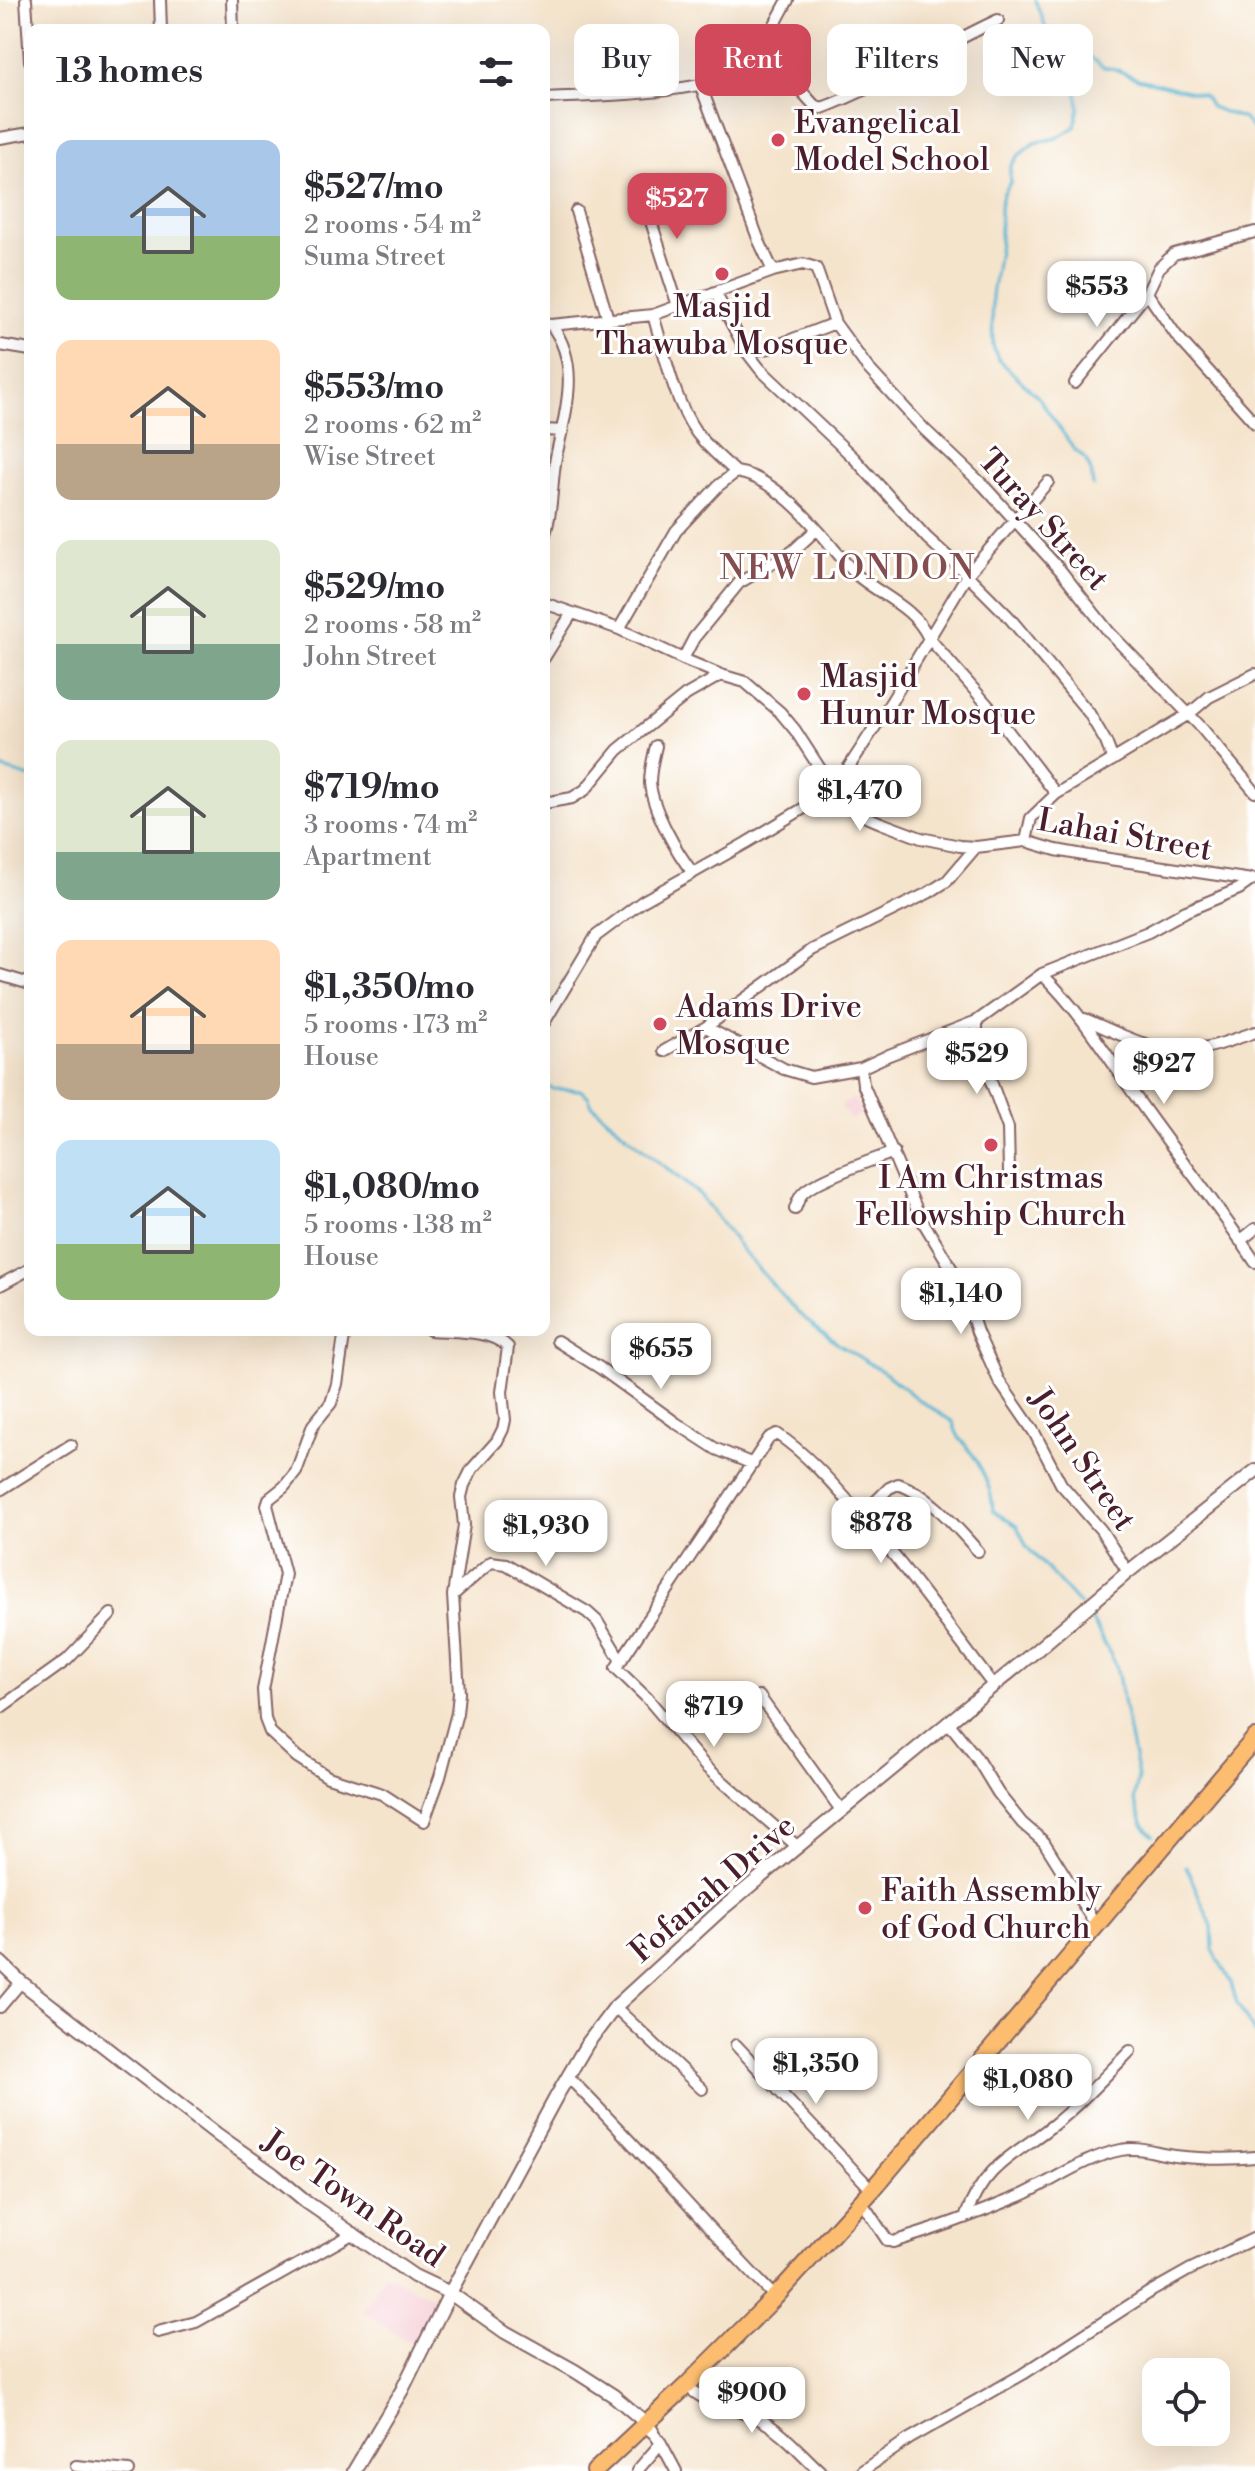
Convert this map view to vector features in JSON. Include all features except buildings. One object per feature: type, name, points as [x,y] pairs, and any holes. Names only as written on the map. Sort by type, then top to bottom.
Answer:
[{"type":"highway","points":[[595,2471],[653,2432],[872,2190],[1255,1738]]},
{"type":"highway","points":[[608,2471],[653,2432],[791,2294],[867,2210],[1255,1753]]},
{"type":"street","points":[[26,0],[28,24]]},
{"type":"street","points":[[160,0],[161,24]]},
{"type":"street","points":[[232,0],[233,24]]},
{"type":"street","points":[[773,24],[788,0]]},
{"type":"street","points":[[806,96],[822,108],[854,96],[943,46],[998,20]]},
{"type":"street","points":[[550,98],[640,92],[695,85]]},
{"type":"street","points":[[550,324],[653,315],[773,271],[705,96]]},
{"type":"street","points":[[0,138],[24,134]]},
{"type":"street","points":[[640,187],[678,306]]},
{"type":"street","points":[[576,211],[608,319]]},
{"type":"street","points":[[1075,383],[1147,293],[1159,268],[1174,254],[1255,232]]},
{"type":"street","name":"Turay Street","points":[[773,271],[803,264],[816,268],[835,323],[867,367],[924,429],[983,485],[1054,563],[1109,632],[1189,714],[1255,792]]},
{"type":"street","points":[[715,292],[746,351],[760,369],[868,473],[927,538],[1008,616],[1089,713],[1113,760]]},
{"type":"street","points":[[1147,293],[1166,321],[1255,423]]},
{"type":"street","points":[[653,315],[677,392],[697,434],[736,472],[750,474],[776,490],[856,575],[922,624],[928,637],[992,710],[1056,794]]},
{"type":"street","points":[[746,351],[770,348],[835,323]]},
{"type":"street","points":[[550,326],[559,336],[567,369],[569,401],[556,459],[550,514]]},
{"type":"street","points":[[0,345],[24,349]]},
{"type":"street","points":[[550,430],[563,431]]},
{"type":"street","points":[[619,629],[676,531],[718,486],[736,472]]},
{"type":"street","points":[[550,1013],[596,936],[643,901],[834,790],[967,575],[1048,482]]},
{"type":"street","points":[[683,659],[694,638],[739,583],[793,551],[816,530]]},
{"type":"street","name":"Lahai Street","points":[[550,605],[619,629],[721,675],[745,682],[780,712],[795,730],[839,798],[857,813],[881,823],[921,838],[976,847],[1026,841],[1067,852],[1253,879]]},
{"type":"street","points":[[550,648],[572,613]]},
{"type":"street","points":[[1026,841],[1031,818],[1056,794],[1189,714],[1209,697],[1255,674]]},
{"type":"street","points":[[550,802],[572,798],[585,790],[618,750],[686,695],[721,675]]},
{"type":"street","points":[[656,746],[650,785],[670,838],[693,873]]},
{"type":"street","points":[[664,1051],[706,1027],[812,950],[947,881],[976,847]]},
{"type":"street","points":[[706,1027],[784,1069],[811,1077],[861,1068],[977,1021],[1042,974],[1148,932],[1186,911],[1239,889],[1253,879]]},
{"type":"street","points":[[1042,974],[1082,1018],[1255,1262]]},
{"type":"street","points":[[0,975],[24,982]]},
{"type":"street","points":[[1082,1018],[1136,1041],[1183,1050],[1207,1047],[1255,1032]]},
{"type":"street","points":[[977,1021],[985,1065],[1008,1128],[1009,1172]]},
{"type":"street","name":"John Street","points":[[861,1068],[863,1084],[919,1215],[962,1286],[977,1332],[999,1381],[1034,1432],[1061,1484],[1101,1530],[1128,1572]]},
{"type":"street","points":[[795,1209],[802,1193],[815,1185],[859,1164],[894,1152]]},
{"type":"street","points":[[1240,1241],[1255,1229]]},
{"type":"street","points":[[0,1285],[24,1272]]},
{"type":"street","points":[[344,1336],[331,1403],[313,1425],[296,1472],[269,1499],[267,1505],[285,1574],[263,1690],[265,1719],[270,1732],[297,1757],[328,1777],[382,1794],[424,1821],[440,1777],[457,1713],[459,1693],[453,1595],[464,1525],[461,1512],[464,1485],[472,1469],[497,1441],[505,1420],[502,1392],[508,1347],[486,1336]]},
{"type":"street","points":[[557,1341],[716,1449],[753,1464]]},
{"type":"street","points":[[798,1847],[706,1767],[648,1699],[616,1668],[769,1438],[777,1434],[789,1442],[831,1481],[900,1561],[993,1685]]},
{"type":"street","points":[[0,1490],[71,1445]]},
{"type":"street","name":"Fofanah Drive","points":[[354,2471],[402,2390],[450,2293],[568,2077],[587,2044],[615,2007],[700,1928],[1128,1572],[1255,1471]]},
{"type":"street","points":[[861,1516],[889,1488],[898,1484],[911,1488],[943,1513],[978,1551]]},
{"type":"street","points":[[453,1595],[491,1562],[506,1564],[587,1612],[597,1621],[620,1659]]},
{"type":"street","points":[[0,1708],[67,1660],[111,1614]]},
{"type":"street","points":[[759,1696],[841,1810]]},
{"type":"street","points":[[948,1722],[1006,1803],[1022,1823],[1044,1842],[1096,1925]]},
{"type":"street","name":"Joe Town Road","points":[[0,1962],[21,1982],[308,2203],[414,2276],[450,2293],[505,2332],[614,2396],[653,2432],[676,2471]]},
{"type":"street","points":[[0,2007],[21,1982]]},
{"type":"street","points":[[615,2007],[702,2089]]},
{"type":"street","points":[[736,2045],[872,2190]]},
{"type":"street","points":[[965,2218],[972,2197],[989,2174],[1059,2121],[1130,2051]]},
{"type":"street","points":[[568,2077],[775,2297]]},
{"type":"street","points":[[867,2210],[890,2242],[1020,2196],[1122,2149],[1137,2148],[1173,2156],[1231,2160],[1255,2157]]},
{"type":"street","points":[[158,2332],[196,2322],[354,2233]]},
{"type":"street","points":[[862,2471],[909,2439],[1062,2350],[1150,2292],[1255,2238]]},
{"type":"street","points":[[693,2391],[705,2400],[757,2418],[772,2427],[820,2471]]},
{"type":"street","points":[[637,2471],[653,2432]]},
{"type":"street","points":[[76,2466],[129,2471]]},
{"type":"shaded area","points":[[854,1098],[862,1113],[850,1120],[841,1106]]},
{"type":"shaded area","points":[[385,2274],[438,2300],[414,2345],[362,2312]]},
{"type":"waterway","points":[[1035,0],[1059,62],[1073,74],[1079,106],[1075,127],[1057,138],[1034,143],[1010,167],[1010,183],[1000,207],[1000,243],[992,296],[993,346],[998,359],[1039,398],[1074,449],[1085,458],[1093,486]]},
{"type":"waterway","points":[[1093,59],[1103,67],[1138,79],[1204,95],[1211,107],[1244,119],[1255,132]]},
{"type":"waterway","points":[[0,768],[24,775]]},
{"type":"waterway","points":[[550,1087],[580,1090],[588,1096],[592,1105],[700,1195],[745,1254],[798,1313],[953,1422],[984,1475],[993,1511],[1017,1526],[1027,1547],[1080,1605]]},
{"type":"waterway","points":[[1089,1615],[1116,1665],[1138,1777],[1134,1799],[1142,1823],[1153,1836]]},
{"type":"waterway","points":[[1186,1866],[1212,1926],[1213,1950],[1255,2034]]},
{"type":"place","name":"Evangelical Model School","points":[[778,140]]},
{"type":"place","name":"Masjid Thawuba Mosque","points":[[722,274]]},
{"type":"place","name":"Masjid Hunur Mosque","points":[[804,694]]},
{"type":"place","name":"Adams Drive Mosque","points":[[660,1024]]},
{"type":"place","name":"I Am Christmas Fellowship Church","points":[[991,1145]]},
{"type":"place","name":"Faith Assembly of God Church","points":[[865,1908]]},
{"type":"district","name":"NEW LONDON","points":[[848,567]]}]
